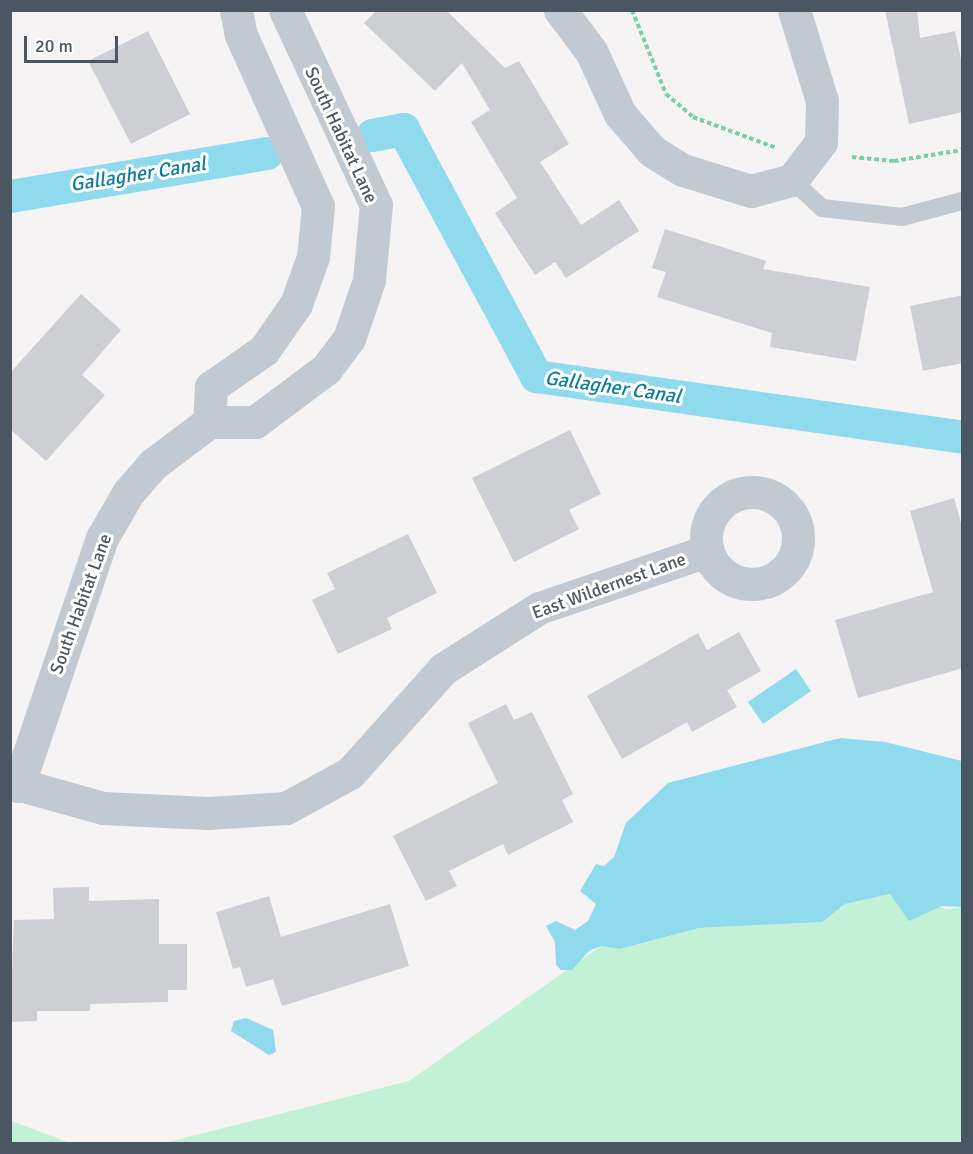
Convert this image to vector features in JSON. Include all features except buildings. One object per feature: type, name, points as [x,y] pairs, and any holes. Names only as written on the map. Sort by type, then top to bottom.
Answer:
[{"type":"street","points":[[208,422],[211,387],[264,350],[296,304],[313,257],[318,206],[241,35],[236,10]]},
{"type":"street","name":"South Habitat Lane","points":[[14,784],[102,538],[128,493],[152,465],[208,422],[255,423],[326,369],[349,339],[369,280],[376,205],[285,10]]},
{"type":"street","points":[[560,10],[591,51],[620,114],[652,151],[683,170],[751,191],[821,142],[822,101],[794,10]]},
{"type":"street","name":"East Wildernest Lane","points":[[14,784],[103,808],[208,813],[286,808],[350,773],[443,669],[539,608],[706,551]]},
{"type":"lane","points":[[788,165],[822,208],[902,217],[963,201]]},
{"type":"path","points":[[632,10],[666,94],[693,117],[788,165]]},
{"type":"path","points":[[852,157],[894,161],[963,150]]},
{"type":"green space","points":[[891,894],[947,909],[962,907],[962,1143],[161,1144],[409,1081],[601,946],[621,949],[699,928],[822,922],[845,904]]},
{"type":"green space","points":[[11,1121],[70,1143],[11,1143]]},
{"type":"water","points":[[796,669],[811,691],[763,724],[748,702]]},
{"type":"water","points":[[840,738],[885,742],[962,761],[962,907],[942,906],[909,921],[890,894],[845,904],[822,922],[699,928],[620,949],[601,946],[589,951],[572,970],[561,970],[556,965],[555,942],[546,926],[556,921],[575,930],[588,921],[596,904],[580,891],[596,864],[604,866],[614,857],[626,823],[668,783]]},
{"type":"water","points":[[246,1018],[273,1030],[276,1052],[269,1055],[231,1031],[234,1021]]},
{"type":"waterway","name":"Gallagher Canal","points":[[372,135],[403,129],[536,376],[962,437]]},
{"type":"waterway","name":"Gallagher Canal","points":[[10,196],[266,153]]}]
